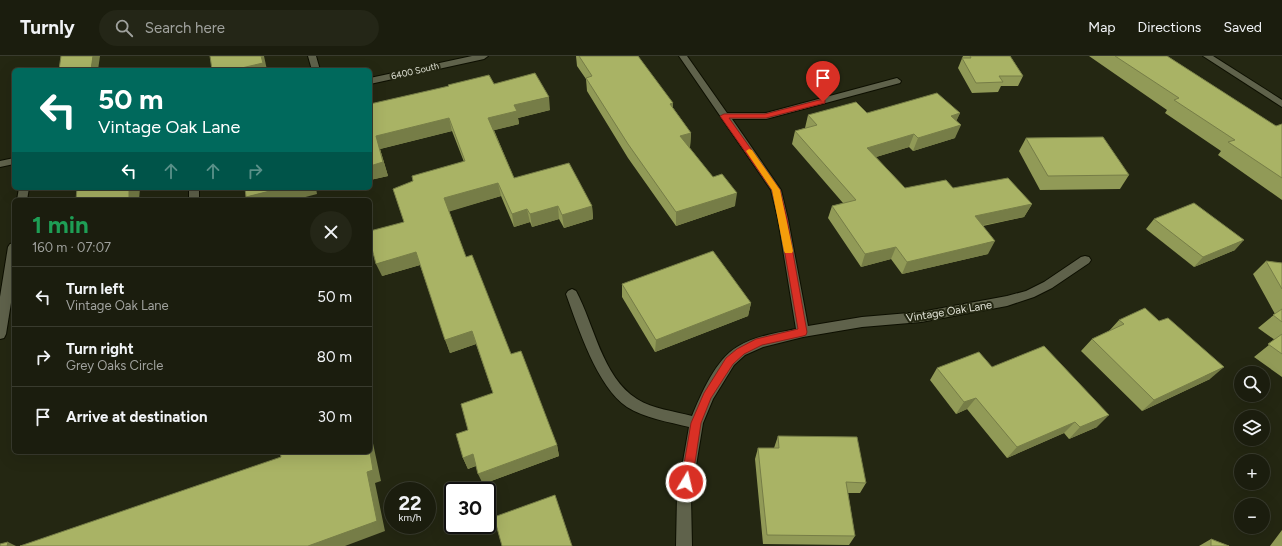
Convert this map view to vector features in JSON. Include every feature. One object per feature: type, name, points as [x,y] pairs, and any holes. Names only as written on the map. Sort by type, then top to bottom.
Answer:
[{"type":"street","points":[[312,56],[315,68]]},
{"type":"street","name":"6400 South","points":[[372,81],[484,56]]},
{"type":"street","points":[[683,56],[776,190],[783,219],[803,332]]},
{"type":"street","points":[[1207,56],[1282,104]]},
{"type":"street","points":[[724,116],[766,116],[897,81]]},
{"type":"street","points":[[0,164],[12,161]]},
{"type":"street","points":[[0,334],[12,259]]},
{"type":"street","name":"Vintage Oak Lane","points":[[684,546],[684,496],[696,423],[707,396],[729,361],[741,351],[760,342],[803,332],[862,322],[921,317],[1006,302],[1030,294],[1085,260]]},
{"type":"street","points":[[572,294],[593,348],[614,385],[631,403],[696,423]]},
{"type":"building","points":[[61,56],[93,56],[91,68],[59,68]]},
{"type":"building","points":[[210,56],[261,56],[263,63],[242,68],[212,68]]},
{"type":"building","points":[[579,56],[638,56],[673,103],[670,104],[691,133],[680,136],[713,177],[722,174],[737,193],[676,212],[628,144],[586,78],[592,76]]},
{"type":"building","points":[[970,56],[1010,56],[1023,76],[999,76],[1003,82],[976,83],[962,58],[971,58]]},
{"type":"building","points":[[1115,56],[1167,56],[1276,126],[1282,124],[1282,178],[1228,142],[1235,140],[1174,100],[1179,98]]},
{"type":"building","points":[[535,73],[549,97],[514,105],[517,111],[488,118],[514,178],[569,163],[592,206],[562,215],[558,206],[530,214],[527,209],[512,214],[498,183],[444,198],[466,257],[472,255],[511,354],[521,351],[557,445],[478,474],[473,454],[463,458],[456,434],[468,430],[461,404],[493,393],[472,331],[445,340],[416,252],[376,264],[372,249],[372,230],[404,222],[393,189],[413,181],[412,176],[465,161],[449,118],[376,136],[383,162],[372,165],[372,104],[449,86],[448,85],[489,75],[494,84]]},
{"type":"building","points":[[937,93],[960,113],[951,116],[961,125],[918,138],[914,134],[867,148],[905,188],[946,180],[953,188],[1008,178],[1032,204],[975,216],[995,241],[907,262],[896,247],[865,254],[832,206],[856,200],[795,131],[817,125],[808,115],[856,102],[867,113]]},
{"type":"building","points":[[1103,137],[1129,175],[1048,176],[1026,138]]},
{"type":"building","points":[[77,190],[129,190],[129,198],[76,198]]},
{"type":"building","points":[[245,190],[274,190],[246,197]]},
{"type":"building","points":[[1194,203],[1244,240],[1203,257],[1154,219]]},
{"type":"building","points":[[713,251],[751,303],[656,340],[622,284]]},
{"type":"building","points":[[1266,261],[1282,263],[1282,289]]},
{"type":"building","points":[[1145,308],[1159,321],[1168,318],[1224,367],[1154,400],[1092,339],[1124,324],[1119,320]]},
{"type":"building","points":[[1282,309],[1282,322],[1273,315]]},
{"type":"building","points":[[1282,334],[1282,354],[1268,344]]},
{"type":"building","points":[[1044,346],[1109,415],[1080,427],[1075,422],[1017,447],[976,398],[964,402],[937,368],[979,352],[992,367]]},
{"type":"building","points":[[778,436],[857,437],[866,483],[846,482],[855,536],[767,535],[758,448],[779,448]]},
{"type":"building","points":[[280,454],[370,454],[373,470],[367,472],[377,521],[308,546],[20,546],[281,457]]},
{"type":"building","points":[[555,495],[572,546],[502,546],[496,524],[496,516]]},
{"type":"building","points":[[1211,539],[1229,546],[1211,546]]},
{"type":"building","points":[[8,542],[7,546],[0,546],[0,544]]},
{"type":"slow traffic","points":[[749,151],[776,190],[789,251]]},
{"type":"route","points":[[686,482],[696,423],[707,396],[729,361],[741,351],[760,342],[803,332],[783,219],[776,190],[724,116],[766,116],[823,102]]}]
